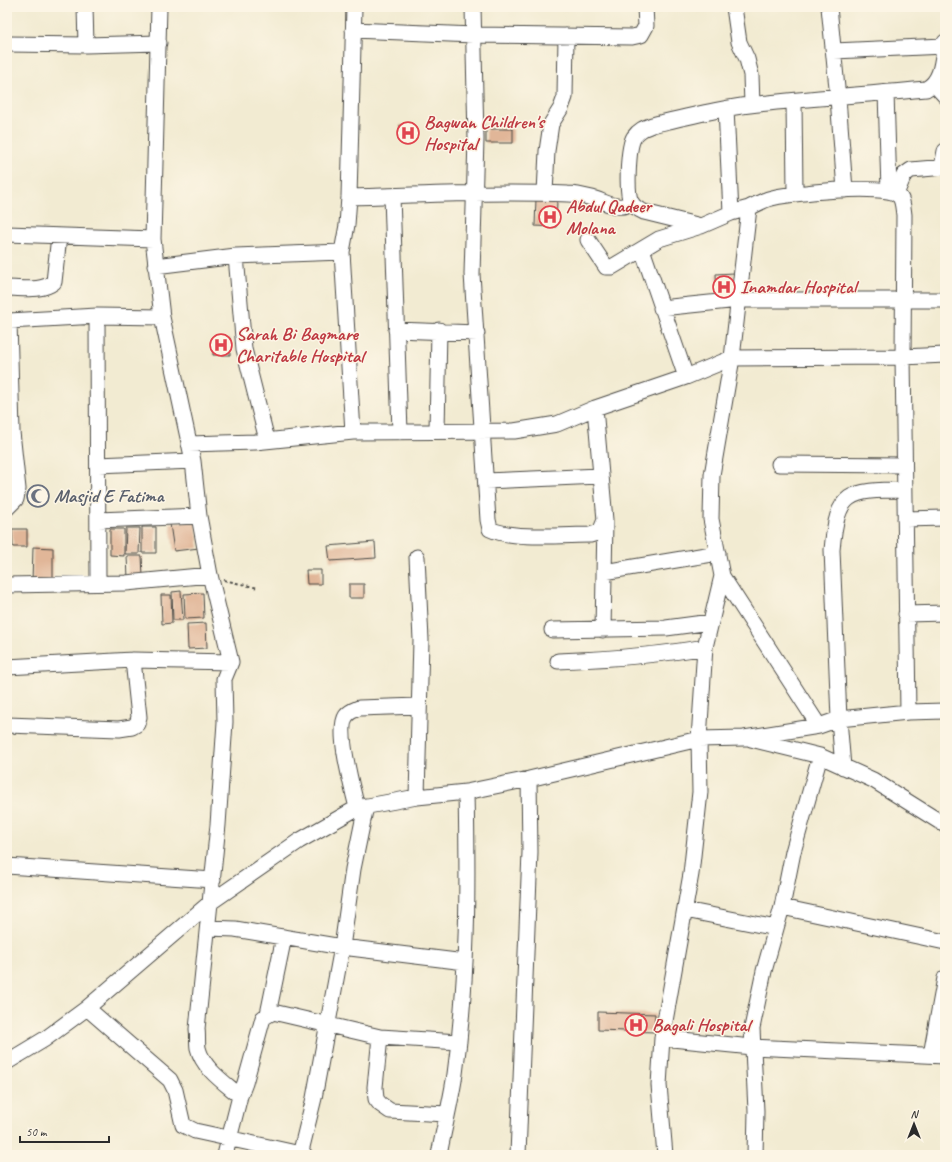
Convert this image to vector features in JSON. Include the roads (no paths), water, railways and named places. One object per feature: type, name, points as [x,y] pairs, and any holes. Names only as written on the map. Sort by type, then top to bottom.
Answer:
[{"type":"street","points":[[85,7],[86,45]]},
{"type":"street","points":[[159,7],[153,240],[154,266],[162,317],[189,444],[199,516],[210,575],[231,662],[224,679],[225,722],[211,902],[197,1029],[198,1048],[203,1059],[215,1074],[240,1096]]},
{"type":"street","points":[[353,432],[342,252],[347,225],[349,197],[354,7]]},
{"type":"street","points":[[473,7],[476,139],[472,274],[477,333],[481,432],[490,529],[497,533],[515,535],[590,535],[600,532],[605,520]]},
{"type":"street","points":[[353,30],[474,35],[632,37],[641,34],[646,26],[645,7]]},
{"type":"street","points":[[734,7],[739,42],[747,59],[751,75],[752,105]]},
{"type":"street","points":[[829,7],[838,98],[844,190]]},
{"type":"street","points":[[545,193],[547,151],[551,124],[561,108],[565,97],[566,36]]},
{"type":"street","points":[[7,44],[86,45],[159,43]]},
{"type":"street","points":[[701,226],[644,212],[632,203],[629,192],[630,149],[633,138],[641,129],[652,125],[726,108],[926,89],[934,84],[938,77],[944,44],[834,51]]},
{"type":"street","points":[[934,84],[945,96]]},
{"type":"street","points":[[886,93],[893,192],[902,202],[904,215],[904,490],[908,712]]},
{"type":"street","points":[[794,101],[795,193]]},
{"type":"street","points":[[726,108],[730,213]]},
{"type":"street","points":[[893,192],[904,175],[911,170],[943,167],[945,151]]},
{"type":"street","points":[[588,240],[606,267],[620,263],[659,238],[701,226],[730,213],[749,208],[767,199],[795,193],[844,190],[893,192]]},
{"type":"street","points":[[349,197],[474,193],[545,193],[580,195],[613,206],[624,207],[632,203]]},
{"type":"street","points":[[392,196],[400,432]]},
{"type":"street","points":[[749,208],[732,358],[712,475],[711,519],[722,576],[819,726]]},
{"type":"street","points":[[7,234],[153,240]]},
{"type":"street","points":[[7,288],[38,289],[48,286],[54,282],[59,236]]},
{"type":"street","points":[[642,248],[686,377]]},
{"type":"street","points":[[154,266],[236,256],[342,252]]},
{"type":"street","points":[[236,256],[244,349],[267,440]]},
{"type":"street","points":[[662,308],[739,300],[945,300]]},
{"type":"street","points":[[7,508],[16,499],[18,489],[10,432],[8,319],[97,316],[162,317]]},
{"type":"street","points":[[97,316],[98,584]]},
{"type":"street","points":[[396,330],[439,330],[477,333]]},
{"type":"street","points":[[437,430],[439,330]]},
{"type":"street","points":[[189,444],[267,440],[353,432],[437,430],[481,432],[514,431],[557,424],[595,408],[686,377],[732,358],[903,358],[945,355]]},
{"type":"street","points":[[595,408],[605,520],[603,630]]},
{"type":"street","points":[[98,465],[192,461]]},
{"type":"street","points":[[778,464],[904,465]]},
{"type":"street","points":[[486,481],[600,476]]},
{"type":"street","points":[[843,767],[839,719],[832,550],[834,525],[839,510],[851,495],[868,490],[904,490]]},
{"type":"street","points":[[98,520],[199,516]]},
{"type":"street","points":[[905,520],[945,518]]},
{"type":"street","points":[[604,572],[718,553]]},
{"type":"street","points":[[417,557],[421,640],[417,797]]},
{"type":"street","points":[[7,585],[126,583],[210,575]]},
{"type":"street","points":[[665,1155],[659,1084],[662,1038],[691,874],[700,792],[699,739],[705,648],[722,576]]},
{"type":"street","points":[[906,614],[945,613]]},
{"type":"street","points":[[552,630],[666,628],[711,622]]},
{"type":"street","points":[[558,661],[629,658],[705,648]]},
{"type":"street","points":[[7,667],[133,660],[231,662]]},
{"type":"street","points":[[7,725],[119,729],[132,727],[137,724],[139,717],[133,660]]},
{"type":"street","points":[[87,1008],[170,1080],[175,1090],[183,1125],[195,1132],[229,1138],[302,1155],[342,948],[362,807],[344,748],[343,725],[346,716],[351,711],[360,708],[419,706]]},
{"type":"street","points":[[7,1062],[45,1039],[87,1008],[211,902],[299,841],[362,807],[417,797],[466,792],[529,779],[699,739],[744,738],[819,726],[839,719],[945,710]]},
{"type":"street","points":[[744,738],[820,756],[874,780],[945,825]]},
{"type":"street","points":[[755,1155],[756,1111],[752,1047],[755,1013],[782,907],[793,852],[820,756]]},
{"type":"street","points":[[518,1155],[530,852],[529,779]]},
{"type":"street","points":[[439,1155],[455,1076],[465,962],[468,897],[466,792]]},
{"type":"street","points":[[7,866],[213,880]]},
{"type":"street","points":[[782,907],[945,942]]},
{"type":"street","points":[[685,910],[776,928]]},
{"type":"street","points":[[208,928],[235,929],[342,948],[465,962]]},
{"type":"street","points":[[268,1014],[284,938]]},
{"type":"street","points":[[662,1038],[752,1047],[938,1055],[945,978]]},
{"type":"street","points":[[225,1155],[240,1096],[263,1018],[268,1014],[273,1012],[380,1037],[459,1042]]},
{"type":"street","points":[[380,1037],[375,1087],[376,1099],[380,1104],[390,1111],[447,1114]]},
{"type":"place","name":"Bagwan Children's Hospital","points":[[408,133]]},
{"type":"place","name":"Abdul Qadeer Molana","points":[[550,217]]},
{"type":"place","name":"Inamdar Hospital","points":[[724,287]]},
{"type":"place","name":"Sarah Bi Bagmare Charitable Hospital","points":[[221,345]]},
{"type":"place","name":"Masjid E Fatima","points":[[38,496]]},
{"type":"place","name":"Bagali Hospital","points":[[636,1025]]}]
